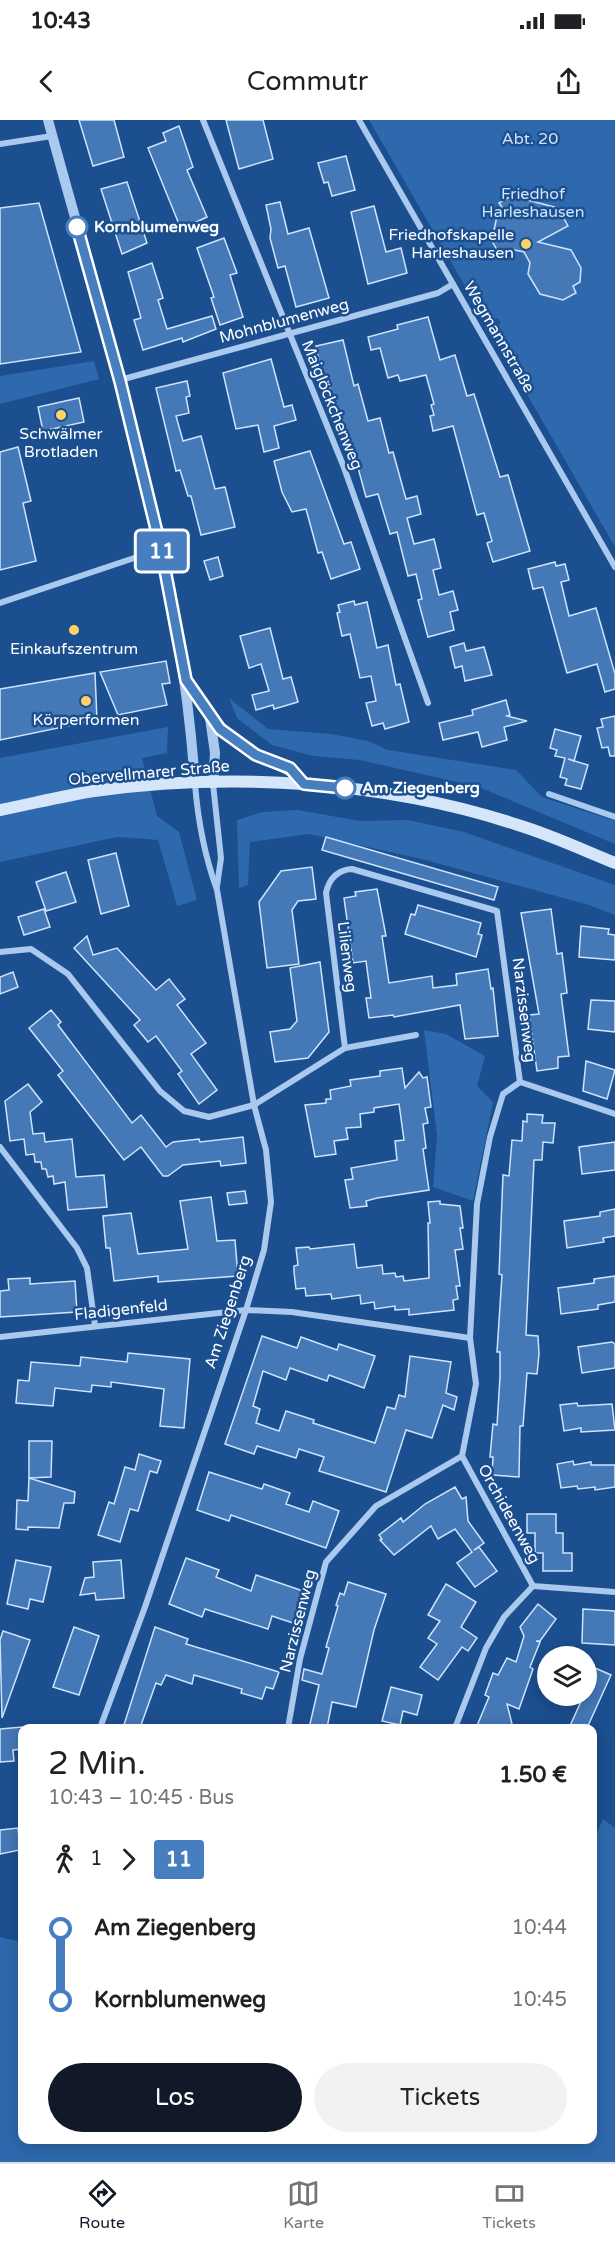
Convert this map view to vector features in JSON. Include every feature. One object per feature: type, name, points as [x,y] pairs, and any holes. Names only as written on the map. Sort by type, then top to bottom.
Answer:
[{"type":"main road","name":"Obervellmarer Straße","points":[[0,810],[94,791],[249,782],[304,784],[399,795],[449,806],[517,824],[615,863]]},
{"type":"street","points":[[48,120],[120,381],[161,549],[186,680],[195,784]]},
{"type":"street","name":"Maiglöckchenweg","points":[[203,120],[343,465],[428,703]]},
{"type":"street","name":"Wegmannstraße","points":[[359,120],[615,567]]},
{"type":"street","points":[[0,144],[52,136]]},
{"type":"street","name":"Mohnblumenweg","points":[[120,381],[438,293],[453,284]]},
{"type":"street","points":[[0,603],[161,549]]},
{"type":"street","points":[[186,680],[220,729],[256,755],[290,768],[304,784]]},
{"type":"street","points":[[209,715],[215,753],[213,784]]},
{"type":"street","name":"Am Ziegenberg","points":[[101,1724],[145,1606],[246,1311],[264,1250],[271,1202],[266,1150],[254,1105],[217,890],[205,858],[198,822],[195,784]]},
{"type":"street","name":"Am Ziegenberg","points":[[213,784],[221,858],[217,890]]},
{"type":"street","points":[[549,794],[615,817]]},
{"type":"street","name":"Narzissenweg","points":[[289,1724],[300,1659],[326,1562],[376,1506],[462,1456],[476,1384],[470,1338],[477,1204],[490,1137],[503,1094],[520,1082],[497,911],[352,869],[338,873]]},
{"type":"street","name":"Lilienweg","points":[[338,873],[328,885],[326,893],[345,1048]]},
{"type":"street","points":[[0,952],[31,949],[43,954],[68,974],[160,1091],[184,1111],[209,1117],[254,1105],[345,1048],[416,1035]]},
{"type":"street","points":[[520,1082],[615,1114]]},
{"type":"street","points":[[0,1147],[77,1248],[87,1268],[95,1326]]},
{"type":"street","points":[[246,1311],[292,1312],[470,1338]]},
{"type":"street","name":"Fladigenfeld","points":[[0,1337],[246,1311]]},
{"type":"street","name":"Orchideenweg","points":[[462,1456],[533,1586]]},
{"type":"street","name":"Orchideenweg","points":[[533,1586],[615,1592]]},
{"type":"street","name":"Orchideenweg","points":[[457,1724],[486,1648],[504,1617],[533,1586]]},
{"type":"green space","name":"Friedhof Harleshausen","points":[[369,120],[615,120],[615,547],[490,330],[501,323],[498,318],[487,324]]},
{"type":"green space","points":[[94,361],[99,379],[0,404],[0,376]]},
{"type":"green space","points":[[229,698],[268,729],[331,734],[368,741],[388,750],[516,770],[542,797],[615,821],[615,844],[479,787],[360,760],[313,756],[272,745],[237,718]]},
{"type":"green space","points":[[168,727],[167,753],[142,758],[157,816],[179,832],[197,900],[177,906],[158,840],[117,837],[0,862],[0,758]]},
{"type":"green space","points":[[298,810],[360,821],[408,820],[464,832],[615,885],[615,915],[589,905],[426,860],[309,834],[250,842],[248,885],[239,888],[237,820],[262,812]]},
{"type":"green space","points":[[424,1030],[446,1034],[485,1056],[477,1086],[493,1102],[473,1201],[433,1187],[437,1136]]},
{"type":"green space","points":[[603,1819],[615,1828],[615,2162],[0,2162],[0,1937],[18,1941],[18,2144],[597,2144],[597,1832]]},
{"type":"building","points":[[79,120],[114,120],[124,157],[93,166]]},
{"type":"building","points":[[226,120],[263,120],[273,159],[239,169]]},
{"type":"building","points":[[179,126],[193,167],[187,170],[207,217],[181,229],[148,148],[166,141],[163,133]]},
{"type":"building","points":[[346,156],[355,190],[332,196],[328,182],[324,183],[318,163]]},
{"type":"building","points":[[127,182],[147,243],[122,254],[101,189]]},
{"type":"building","name":"Friedhofskapelle Harleshausen","points":[[516,193],[520,198],[558,208],[568,226],[538,242],[571,250],[581,268],[580,282],[573,286],[576,293],[563,300],[540,294],[528,274],[530,263],[524,252],[510,249],[500,255],[488,234],[494,230],[497,216],[505,212],[499,203]]},
{"type":"building","points":[[280,202],[288,234],[309,228],[329,298],[296,307],[285,266],[278,268],[270,238],[271,229],[266,205]]},
{"type":"building","points":[[39,203],[81,352],[0,364],[0,208]]},
{"type":"building","points":[[374,206],[386,252],[401,248],[407,273],[368,284],[351,212]]},
{"type":"building","points":[[224,238],[237,273],[230,275],[243,317],[220,325],[211,298],[214,297],[197,248]]},
{"type":"building","points":[[152,263],[163,298],[158,300],[167,329],[212,316],[216,329],[183,342],[182,338],[143,350],[134,320],[141,318],[128,272]]},
{"type":"building","points":[[428,317],[440,360],[455,355],[467,396],[474,394],[500,477],[508,475],[530,551],[493,562],[487,543],[492,541],[484,513],[477,515],[453,426],[433,431],[430,416],[434,415],[431,405],[434,404],[426,375],[400,381],[398,375],[388,378],[380,348],[371,350],[368,337],[398,329],[397,325]]},
{"type":"building","points":[[343,340],[354,386],[358,384],[368,421],[380,418],[389,453],[393,452],[406,499],[417,496],[421,514],[407,518],[414,544],[434,539],[441,568],[433,570],[439,595],[453,591],[458,610],[450,612],[454,630],[428,637],[418,600],[422,599],[416,574],[408,576],[397,532],[390,534],[378,494],[366,497],[357,464],[351,465],[326,375],[322,376],[316,346]]},
{"type":"building","points":[[271,359],[284,407],[292,405],[296,420],[274,426],[279,448],[264,452],[258,425],[236,429],[223,373]]},
{"type":"building","points":[[187,381],[190,396],[186,397],[189,413],[176,416],[183,441],[201,436],[215,489],[225,487],[235,527],[201,535],[191,496],[188,496],[180,470],[176,471],[156,388]]},
{"type":"building","name":"Schwälmer Brotladen","points":[[79,398],[84,422],[43,431],[38,407]]},
{"type":"building","points":[[18,447],[31,501],[23,503],[36,561],[0,570],[0,452]]},
{"type":"building","points":[[310,451],[344,544],[351,542],[360,569],[331,579],[322,552],[318,553],[306,509],[292,512],[282,492],[274,461]]},
{"type":"building","points":[[218,557],[223,576],[210,580],[204,561]]},
{"type":"building","points":[[555,562],[556,566],[565,564],[569,580],[561,582],[569,616],[596,608],[615,674],[615,689],[605,692],[597,664],[567,673],[543,587],[533,589],[528,569]]},
{"type":"building","points":[[354,601],[355,605],[367,602],[377,648],[388,645],[396,685],[400,684],[409,722],[385,729],[383,723],[372,726],[366,703],[376,701],[371,676],[360,678],[350,634],[342,636],[337,613],[340,612],[338,605]]},
{"type":"building","points":[[270,628],[283,679],[291,677],[298,702],[274,709],[273,705],[256,710],[252,695],[269,691],[261,664],[249,668],[240,636]]},
{"type":"building","points":[[464,643],[466,651],[484,647],[492,675],[465,681],[462,666],[455,668],[450,647]]},
{"type":"building","points":[[166,661],[170,683],[162,684],[167,705],[118,715],[100,672]]},
{"type":"building","points":[[95,673],[97,720],[0,740],[0,689]]},
{"type":"building","points":[[506,700],[510,715],[507,716],[527,721],[504,727],[507,740],[482,747],[478,732],[443,740],[439,723],[473,715],[472,710]]},
{"type":"building","points":[[615,716],[615,756],[610,756],[608,747],[602,748],[597,728],[603,727],[601,719]]},
{"type":"building","points":[[555,729],[581,736],[574,761],[588,765],[581,789],[565,785],[567,779],[560,777],[565,758],[555,756],[557,750],[550,748]]},
{"type":"building","points":[[326,837],[498,887],[494,900],[322,850]]},
{"type":"building","points":[[116,853],[129,906],[101,914],[88,860]]},
{"type":"building","points":[[312,867],[316,899],[298,901],[292,910],[299,964],[267,968],[259,902],[281,871]]},
{"type":"building","points":[[66,872],[76,902],[46,911],[36,882]]},
{"type":"building","points":[[377,889],[386,936],[382,936],[389,983],[432,976],[433,988],[457,985],[456,974],[488,969],[491,989],[493,988],[498,1036],[465,1039],[460,1005],[394,1017],[393,1015],[369,1018],[366,998],[371,998],[366,961],[353,963],[344,898],[356,896],[355,892]]},
{"type":"building","points":[[418,905],[481,923],[478,934],[482,935],[476,957],[405,934],[411,914],[415,915]]},
{"type":"building","points":[[44,909],[50,927],[24,935],[18,917]]},
{"type":"building","points":[[551,909],[557,954],[562,953],[567,993],[561,994],[569,1056],[558,1057],[558,1068],[537,1071],[529,1015],[539,1014],[521,913]]},
{"type":"building","points":[[581,926],[609,929],[608,934],[615,935],[615,960],[579,957]]},
{"type":"building","points":[[87,936],[93,955],[117,948],[156,990],[169,979],[185,999],[177,1005],[206,1043],[191,1054],[217,1090],[199,1104],[178,1074],[182,1071],[156,1036],[148,1042],[134,1025],[140,1020],[74,948]]},
{"type":"building","points":[[320,962],[329,1032],[308,1058],[275,1062],[270,1032],[290,1029],[297,1021],[290,968]]},
{"type":"building","points":[[13,972],[18,987],[0,994],[0,977]]},
{"type":"building","points":[[591,1000],[615,1001],[615,1032],[588,1029]]},
{"type":"building","points":[[51,1010],[61,1022],[58,1025],[132,1123],[141,1115],[166,1147],[173,1142],[199,1139],[200,1142],[243,1137],[246,1163],[221,1166],[220,1161],[183,1165],[168,1176],[163,1176],[141,1147],[124,1160],[58,1075],[63,1071],[29,1028]]},
{"type":"building","points":[[586,1061],[615,1070],[607,1099],[583,1091]]},
{"type":"building","points":[[402,1068],[405,1088],[419,1072],[423,1078],[427,1077],[431,1107],[425,1108],[428,1123],[423,1124],[426,1148],[423,1149],[429,1190],[377,1198],[366,1201],[367,1206],[350,1208],[345,1180],[353,1179],[351,1168],[397,1160],[395,1141],[404,1140],[399,1104],[374,1108],[374,1112],[360,1114],[361,1127],[346,1128],[348,1139],[334,1141],[336,1154],[315,1157],[305,1105],[326,1103],[326,1099],[331,1099],[330,1090],[351,1086],[350,1080],[380,1076],[380,1071]]},
{"type":"building","points":[[28,1084],[42,1102],[30,1112],[33,1134],[44,1133],[45,1142],[72,1139],[76,1177],[104,1175],[107,1207],[68,1210],[65,1182],[54,1184],[53,1176],[48,1177],[46,1169],[42,1169],[41,1162],[35,1162],[34,1154],[26,1155],[24,1139],[10,1141],[5,1101]]},
{"type":"building","points":[[527,1114],[543,1115],[542,1123],[555,1123],[553,1143],[543,1142],[542,1160],[534,1160],[526,1335],[538,1336],[539,1354],[537,1374],[527,1373],[523,1426],[520,1426],[519,1477],[492,1475],[493,1457],[490,1457],[493,1424],[497,1425],[500,1377],[500,1352],[497,1352],[502,1275],[499,1274],[503,1175],[509,1176],[512,1140],[522,1141],[523,1121],[527,1122]]},
{"type":"building","points":[[615,1142],[615,1170],[582,1174],[579,1147]]},
{"type":"building","points":[[245,1191],[247,1203],[229,1205],[227,1193]]},
{"type":"building","points":[[211,1197],[217,1241],[235,1240],[238,1276],[158,1282],[158,1276],[114,1281],[110,1248],[106,1248],[103,1216],[131,1213],[138,1254],[188,1249],[180,1201]]},
{"type":"building","points":[[440,1201],[440,1204],[460,1206],[463,1228],[460,1228],[463,1249],[455,1250],[460,1286],[456,1286],[458,1299],[453,1300],[454,1310],[409,1315],[409,1309],[395,1310],[395,1306],[375,1309],[374,1302],[361,1304],[360,1295],[332,1299],[331,1294],[306,1296],[305,1288],[296,1289],[294,1266],[298,1265],[296,1248],[309,1247],[310,1249],[354,1244],[357,1268],[382,1265],[383,1274],[395,1273],[396,1277],[403,1276],[404,1281],[429,1278],[428,1202]]},
{"type":"building","points":[[615,1209],[615,1236],[603,1238],[604,1242],[567,1248],[564,1221],[600,1216],[600,1212]]},
{"type":"building","points":[[615,1276],[615,1302],[598,1305],[598,1309],[561,1314],[558,1288],[594,1283],[594,1279]]},
{"type":"building","points":[[30,1278],[30,1284],[75,1281],[77,1312],[0,1317],[0,1291],[9,1290],[8,1279]]},
{"type":"building","points":[[262,1336],[297,1348],[301,1337],[337,1350],[339,1344],[375,1356],[364,1388],[329,1375],[327,1381],[290,1368],[286,1380],[263,1371],[253,1406],[260,1409],[256,1423],[279,1431],[286,1411],[314,1420],[313,1423],[375,1443],[387,1407],[395,1409],[399,1395],[405,1397],[410,1356],[451,1362],[446,1393],[457,1397],[454,1410],[443,1405],[432,1438],[406,1430],[386,1492],[319,1471],[324,1457],[299,1449],[296,1458],[257,1446],[254,1454],[225,1444]]},
{"type":"building","points":[[612,1342],[615,1344],[615,1368],[582,1373],[578,1347]]},
{"type":"building","points":[[128,1353],[190,1359],[184,1428],[160,1426],[164,1389],[111,1382],[111,1387],[92,1385],[91,1392],[55,1388],[53,1406],[16,1403],[18,1380],[29,1381],[31,1362],[80,1366],[81,1357],[127,1362]]},
{"type":"building","points":[[577,1403],[578,1406],[612,1404],[615,1430],[581,1432],[581,1428],[564,1431],[560,1405]]},
{"type":"building","points":[[29,1441],[52,1441],[51,1477],[29,1478]]},
{"type":"building","points":[[139,1454],[161,1461],[157,1473],[150,1471],[138,1511],[130,1509],[120,1542],[98,1535],[109,1502],[114,1504],[125,1467],[135,1470]]},
{"type":"building","points":[[573,1461],[574,1465],[591,1462],[591,1465],[615,1465],[615,1487],[595,1490],[595,1487],[561,1488],[557,1464]]},
{"type":"building","points":[[209,1472],[262,1489],[264,1484],[290,1493],[286,1504],[309,1512],[313,1501],[339,1511],[326,1548],[231,1515],[229,1521],[197,1510]]},
{"type":"building","points":[[29,1478],[75,1492],[74,1503],[64,1503],[59,1528],[16,1529],[17,1500],[28,1501]]},
{"type":"building","points":[[455,1487],[462,1499],[466,1497],[468,1521],[484,1543],[474,1550],[479,1547],[497,1571],[475,1587],[457,1563],[472,1552],[455,1529],[438,1539],[431,1526],[394,1555],[380,1540],[382,1539],[379,1535],[401,1518],[403,1522],[425,1504]]},
{"type":"building","points":[[527,1514],[556,1514],[556,1533],[563,1533],[563,1553],[572,1553],[572,1571],[543,1571],[543,1553],[535,1553],[535,1533],[527,1533]]},
{"type":"building","points":[[186,1558],[219,1570],[216,1577],[251,1591],[256,1575],[306,1592],[296,1624],[272,1616],[268,1629],[205,1609],[202,1617],[169,1604]]},
{"type":"building","points":[[16,1560],[51,1567],[43,1602],[30,1599],[28,1609],[7,1604]]},
{"type":"building","points":[[121,1560],[124,1598],[96,1600],[95,1593],[80,1595],[85,1578],[94,1577],[93,1562]]},
{"type":"building","points":[[348,1582],[386,1594],[374,1630],[356,1707],[332,1702],[328,1724],[310,1724],[319,1685],[302,1680],[304,1669],[322,1674],[329,1648],[326,1647],[338,1606],[336,1605],[340,1593],[344,1595]]},
{"type":"building","points":[[446,1584],[476,1602],[461,1627],[477,1638],[468,1651],[462,1647],[438,1680],[420,1667],[437,1644],[428,1638],[440,1621],[428,1615]]},
{"type":"building","points":[[538,1604],[556,1619],[540,1641],[536,1641],[540,1642],[530,1667],[533,1669],[519,1709],[507,1704],[512,1724],[478,1724],[489,1697],[485,1695],[493,1673],[498,1675],[507,1658],[516,1662],[524,1636],[520,1627]]},
{"type":"building","points":[[583,1609],[615,1611],[615,1645],[582,1643]]},
{"type":"building","points":[[74,1627],[99,1636],[79,1695],[53,1687]]},
{"type":"building","points":[[155,1627],[188,1639],[186,1644],[279,1672],[273,1689],[266,1687],[262,1699],[241,1693],[242,1689],[194,1675],[192,1684],[166,1675],[161,1685],[156,1683],[141,1724],[124,1724]]},
{"type":"building","points":[[3,1631],[30,1640],[2,1718],[0,1640]]},
{"type":"building","points":[[597,1669],[611,1675],[597,1706]]},
{"type":"building","points":[[391,1687],[422,1695],[417,1715],[403,1711],[400,1724],[382,1721]]},
{"type":"building","points":[[579,1706],[597,1706],[589,1724],[571,1724]]},
{"type":"building","points":[[18,1727],[18,1749],[13,1750],[14,1761],[0,1762],[0,1729]]},
{"type":"building","points":[[18,1828],[18,1850],[0,1854],[0,1830]]},
{"type":"bus line","name":"11","points":[[77,227],[120,381],[161,549],[186,680],[220,729],[249,751],[269,762],[290,768],[304,784],[345,788]]},
{"type":"place","name":"Kornblumenweg","points":[[77,227]]},
{"type":"place","name":"Friedhofskapelle Harleshausen","points":[[526,244]]},
{"type":"place","name":"Schwälmer Brotladen","points":[[61,415]]},
{"type":"place","name":"Einkaufszentrum","points":[[74,630]]},
{"type":"place","name":"Körperformen","points":[[86,701]]},
{"type":"place","name":"Am Ziegenberg","points":[[345,788]]},
{"type":"park label","name":"Abt. 20","points":[[530,139]]}]
